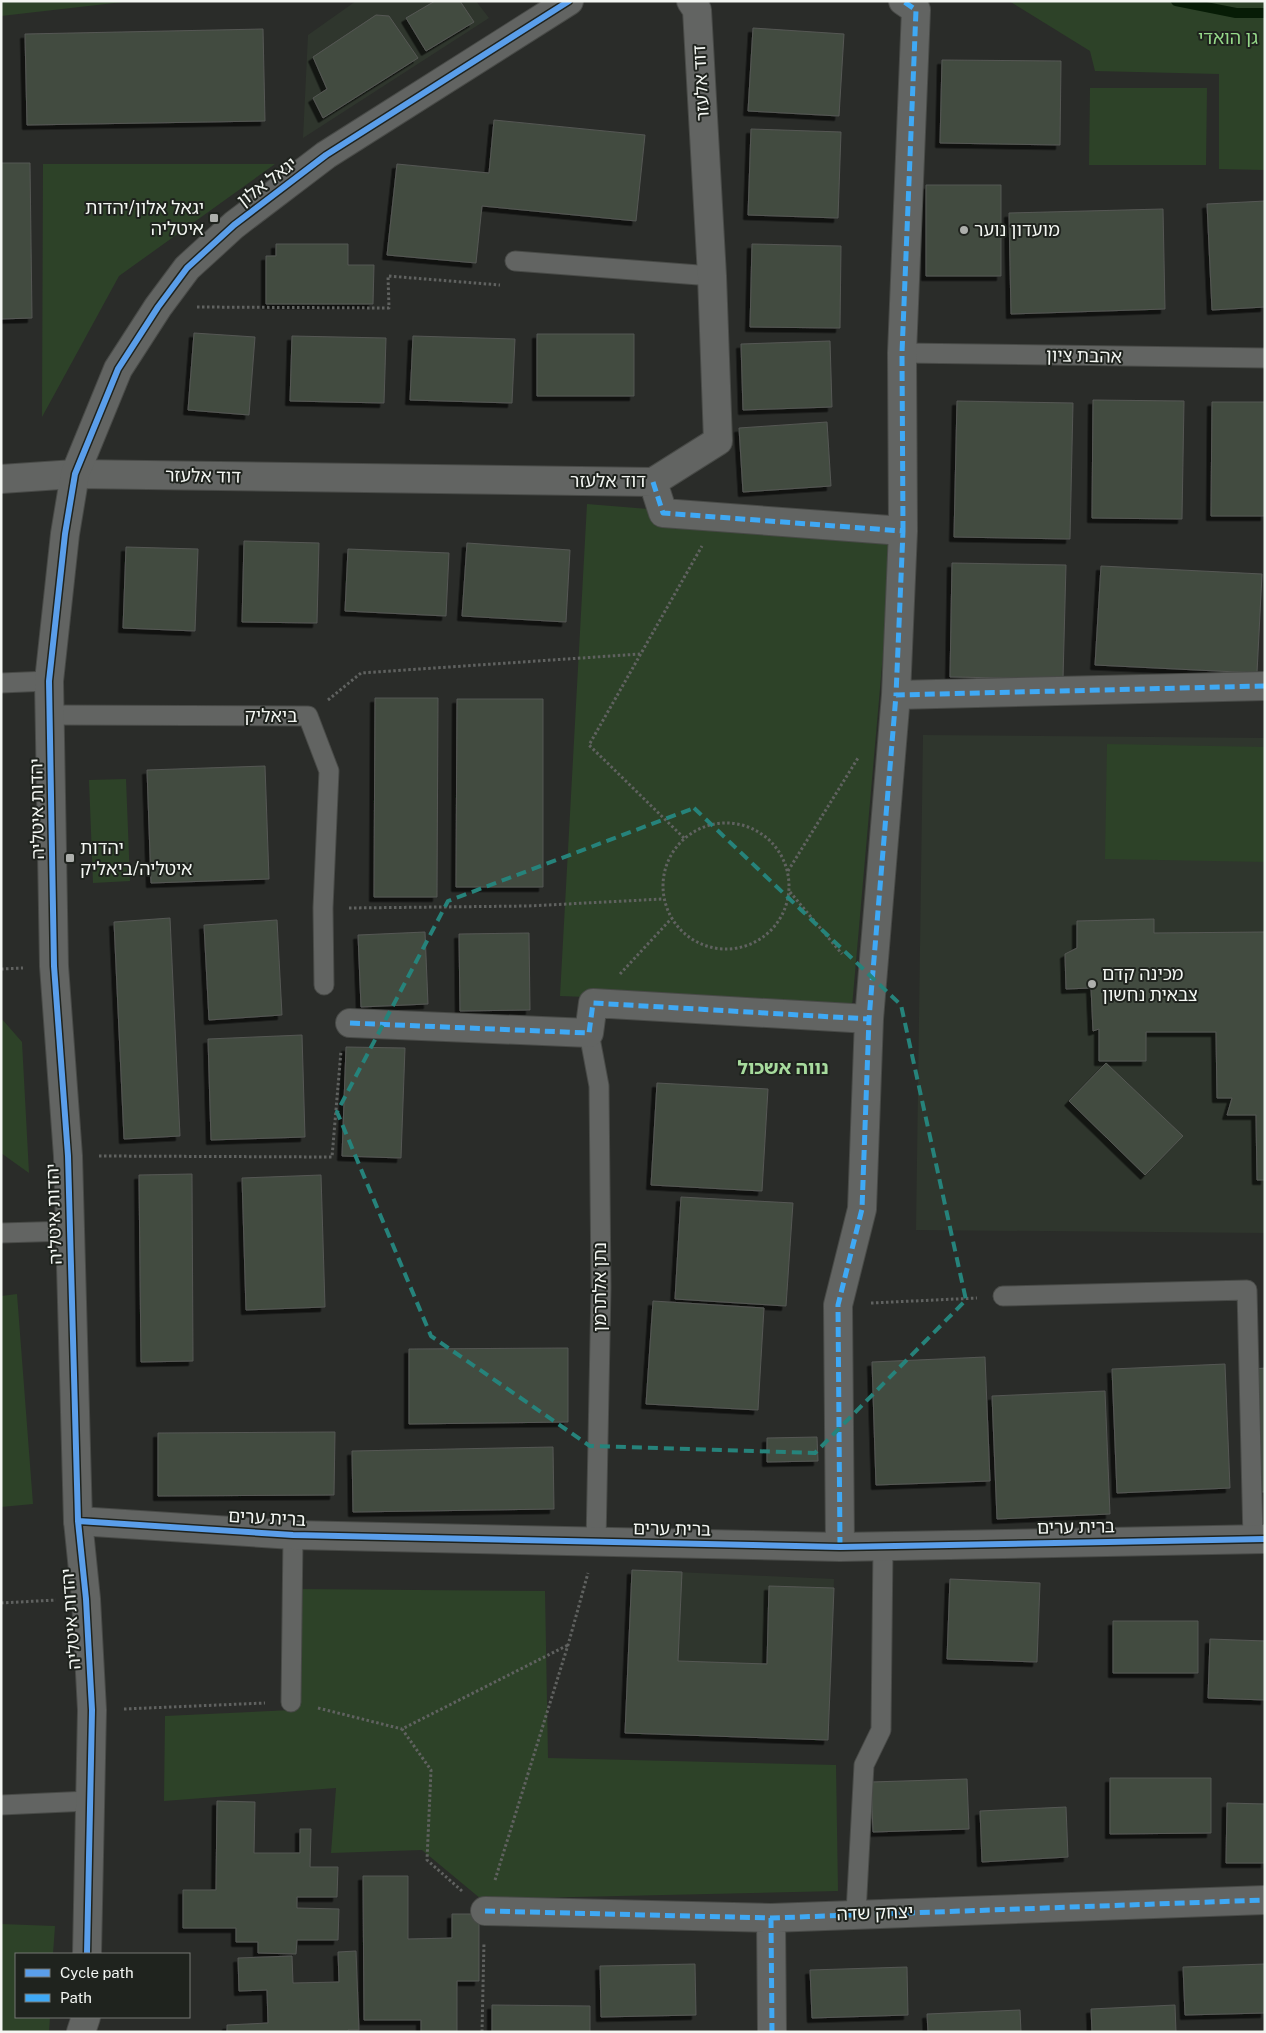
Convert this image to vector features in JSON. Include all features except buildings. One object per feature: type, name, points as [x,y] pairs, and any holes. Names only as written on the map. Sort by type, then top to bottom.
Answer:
[{"type":"street","name":"יגאל אלון","points":[[75,474],[118,369],[158,307],[187,268],[234,225],[326,155],[569,1]]},
{"type":"street","name":"דוד אלעזר","points":[[1,480],[75,474],[653,482],[718,441],[712,276],[697,10],[691,1]]},
{"type":"street","points":[[840,1546],[838,1305],[862,1209],[869,1019],[896,695],[903,531],[902,354],[912,4]]},
{"type":"street","name":"יהדות איטליה","points":[[75,474],[65,534],[48,681],[51,715],[54,966],[68,1156],[78,1521],[86,1599],[92,1710],[87,1953]]},
{"type":"street","points":[[653,482],[663,513],[903,531]]},
{"type":"street","points":[[896,695],[1265,686]]},
{"type":"street","points":[[350,1023],[589,1033],[593,1003],[869,1019]]},
{"type":"street","name":"ברית ערים","points":[[78,1521],[293,1535],[596,1543],[883,1546],[1259,1539]]},
{"type":"street","name":"יצחק שדה","points":[[485,1911],[771,1918],[1265,1900]]},
{"type":"street","points":[[771,1918],[772,2032]]},
{"type":"lane","points":[[515,261],[712,276]]},
{"type":"lane","name":"אהבת ציון","points":[[902,354],[1265,358]]},
{"type":"lane","points":[[1,683],[48,681]]},
{"type":"lane","name":"ביאליק","points":[[51,715],[308,716],[329,771],[323,908],[324,985]]},
{"type":"lane","name":"נתן אלתרמן","points":[[589,1033],[599,1086],[601,1287],[596,1543]]},
{"type":"lane","points":[[1,1233],[70,1231]]},
{"type":"lane","points":[[1003,1296],[1256,1290],[1259,1539]]},
{"type":"lane","points":[[290,1702],[293,1535]]},
{"type":"lane","points":[[856,1914],[864,1765],[881,1730],[883,1546]]},
{"type":"lane","points":[[1,1805],[89,1801]]},
{"type":"path","points":[[158,307],[388,308],[388,276],[512,285],[515,261]]},
{"type":"path","points":[[684,838],[589,745],[718,517]]},
{"type":"path","points":[[308,716],[361,673],[640,654]]},
{"type":"path","points":[[788,871],[860,754]]},
{"type":"path","points":[[725,822],[747,826],[766,836],[781,853],[788,871],[790,891],[785,910],[774,927],[760,940],[742,948],[722,950],[702,946],[686,936],[671,919],[663,899],[662,876],[670,856],[684,838],[703,827],[725,822]]},
{"type":"path","points":[[790,891],[872,989]]},
{"type":"path","points":[[323,908],[528,906],[663,899]]},
{"type":"path","points":[[593,1003],[671,919]]},
{"type":"path","points":[[68,1156],[332,1157],[343,1036],[350,1023]]},
{"type":"path","points":[[838,1305],[1003,1296]]},
{"type":"path","points":[[482,2032],[485,1911],[568,1646],[596,1543]]},
{"type":"path","points":[[1,1603],[86,1599]]},
{"type":"path","points":[[92,1710],[290,1702],[402,1729],[568,1646]]},
{"type":"path","points":[[402,1729],[431,1770],[427,1860],[485,1911]]},
{"type":"highlighted area","points":[[694,808],[901,1005],[966,1300],[815,1453],[590,1446],[431,1336],[337,1112],[448,901]]},
{"type":"shaded area","points":[[356,1],[476,1],[489,18],[303,138],[308,35]]},
{"type":"shaded area","name":"מכינה קדם צבאית נחשון","points":[[923,735],[1265,738],[1265,1233],[916,1230]]},
{"type":"shaded area","points":[[632,1570],[834,1579],[828,1740],[625,1733]]},
{"type":"green space","points":[[1,1],[132,1],[1,16]]},
{"type":"green space","name":"גן הואדי","points":[[1009,1],[1265,1],[1265,170],[1219,169],[1219,74],[1095,71],[1090,51]]},
{"type":"green space","points":[[1090,88],[1207,88],[1206,165],[1089,165]]},
{"type":"green space","points":[[43,164],[275,164],[119,276],[42,417]]},
{"type":"green space","points":[[587,504],[894,529],[852,1007],[560,996]]},
{"type":"green space","points":[[1107,744],[1265,747],[1265,862],[1105,859]]},
{"type":"green space","points":[[126,779],[130,881],[93,883],[89,780]]},
{"type":"green space","points":[[1,1018],[22,1042],[29,1173],[1,1153]]},
{"type":"green space","points":[[17,1294],[33,1504],[1,1507],[1,1296]]},
{"type":"green space","points":[[293,1589],[545,1591],[548,1758],[836,1765],[838,1891],[481,1899],[422,1850],[331,1853],[336,1788],[164,1801],[165,1716],[292,1710]]},
{"type":"green space","points":[[1,1924],[55,1926],[53,1953],[15,1953],[15,2018],[50,2018],[49,2032],[1,2032]]},
{"type":"waterway","points":[[1176,1],[1236,13],[1265,13]]},
{"type":"marked path","points":[[903,1],[916,10],[902,353],[903,531]]},
{"type":"marked path","points":[[653,482],[663,513],[903,531],[896,695]]},
{"type":"marked path","points":[[840,1547],[838,1305],[862,1209],[869,1019],[896,695],[1265,686]]},
{"type":"marked path","points":[[350,1023],[589,1033],[593,1003],[869,1019]]},
{"type":"marked path","points":[[485,1911],[771,1918],[1265,1900]]},
{"type":"marked path","points":[[771,1918],[772,2032]]},
{"type":"cycle path","points":[[87,1953],[92,1710],[86,1599],[78,1521],[68,1156],[54,966],[49,681],[65,534],[75,474],[118,369],[158,307],[187,268],[234,225],[326,155],[569,1]]},
{"type":"cycle path","points":[[78,1521],[293,1535],[840,1547],[1265,1539]]},
{"type":"place","name":"יגאל אלון/יהדות איטליה","points":[[214,218]]},
{"type":"place","name":"מועדון נוער","points":[[964,230]]},
{"type":"place","name":"יהדות איטליה/ביאליק","points":[[70,858]]},
{"type":"place","name":"מכינה קדם צבאית נחשון","points":[[1092,984]]},
{"type":"district","name":"נווה אשכול","points":[[783,1067]]}]
